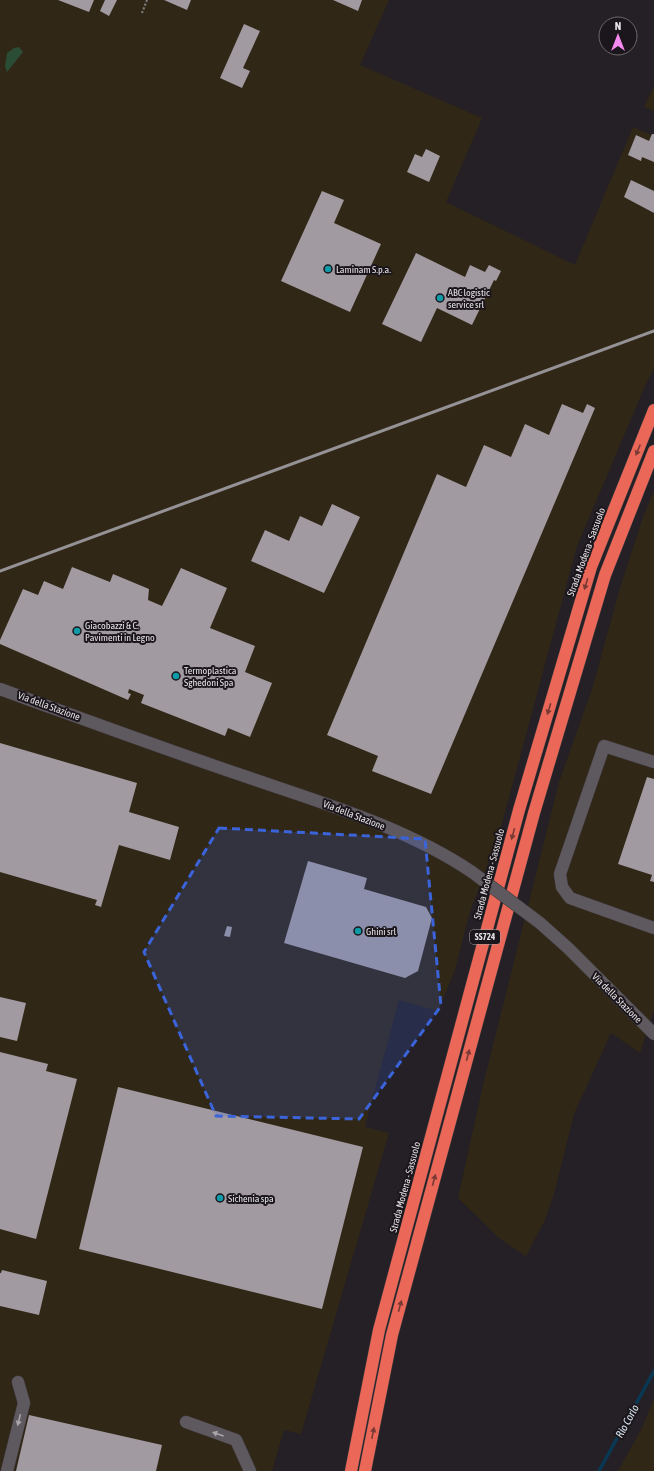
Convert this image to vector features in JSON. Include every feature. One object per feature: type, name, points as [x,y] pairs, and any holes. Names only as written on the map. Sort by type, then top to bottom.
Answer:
[{"type":"highway","name":"Strada Modena - Sassuolo","points":[[351,1471],[379,1330],[519,810],[591,567],[653,412]]},
{"type":"highway","name":"SS724","points":[[365,1471],[392,1335],[534,813],[605,575],[654,451]]},
{"type":"street","name":"Via della Stazione","points":[[0,688],[172,751],[359,816],[405,835],[458,863],[540,923],[568,948],[654,1034]]},
{"type":"street","points":[[654,762],[604,746],[560,874],[562,887],[570,898],[654,928]]},
{"type":"street","points":[[7,1471],[24,1403],[18,1382]]},
{"type":"street","points":[[186,1422],[236,1440],[250,1471]]},
{"type":"path","points":[[142,13],[147,0]]},
{"type":"highlighted area","points":[[219,828],[425,839],[441,1006],[359,1119],[216,1116],[144,952]]},
{"type":"shaded area","points":[[0,0],[389,0],[360,65],[482,118],[446,202],[575,265],[633,127],[654,136],[654,369],[646,384],[577,546],[500,831],[469,915],[455,970],[438,1011],[399,1000],[365,1127],[389,1133],[301,1434],[284,1430],[272,1471],[0,1471]]},
{"type":"shaded area","points":[[654,86],[654,111],[644,107]]},
{"type":"shaded area","points":[[654,491],[654,1010],[640,1053],[611,1033],[574,1114],[554,1194],[545,1220],[526,1256],[499,1238],[458,1198],[483,1085],[559,782],[592,689],[620,588],[643,517]]},
{"type":"shaded area","points":[[654,1398],[654,1471],[618,1471],[642,1428]]},
{"type":"green space","points":[[19,47],[23,52],[7,72],[5,66],[7,53],[14,48]]},
{"type":"building","points":[[58,0],[94,0],[89,12]]},
{"type":"building","points":[[105,0],[117,0],[109,16],[100,11]]},
{"type":"building","points":[[164,0],[191,0],[187,10]]},
{"type":"building","points":[[333,0],[362,0],[358,11]]},
{"type":"building","points":[[244,24],[260,31],[243,68],[250,71],[242,88],[220,78]]},
{"type":"building","points":[[652,134],[654,134],[654,162],[642,157],[641,161],[628,155],[636,135],[649,141]]},
{"type":"building","points":[[426,149],[440,156],[429,182],[407,172],[415,154],[422,157]]},
{"type":"building","points":[[631,180],[654,191],[654,213],[624,197]]},
{"type":"building","name":"Laminam S.p.a.","points":[[322,191],[344,200],[334,223],[381,244],[350,312],[281,281]]},
{"type":"building","name":"ABC logistic service srl","points":[[416,253],[465,277],[470,265],[485,272],[489,265],[501,271],[496,281],[494,280],[472,325],[437,308],[421,342],[382,324]]},
{"type":"building","points":[[562,404],[583,413],[587,404],[595,408],[431,794],[372,771],[378,756],[327,735],[437,474],[466,487],[484,445],[511,457],[525,424],[549,435]]},
{"type":"building","points":[[332,504],[360,517],[324,593],[251,561],[265,530],[289,541],[300,516],[322,526]]},
{"type":"building","points":[[72,567],[110,582],[113,574],[149,589],[148,600],[162,606],[181,568],[227,588],[210,628],[255,646],[245,672],[272,683],[250,737],[228,728],[225,736],[141,703],[144,695],[129,689],[128,693],[131,694],[128,700],[0,644],[0,640],[23,589],[38,595],[44,581],[63,589]]},
{"type":"building","points":[[0,743],[137,783],[129,812],[179,827],[170,860],[119,845],[101,907],[95,905],[97,900],[0,872]]},
{"type":"building","points":[[647,777],[654,779],[654,882],[650,881],[652,875],[618,864]]},
{"type":"building","name":"Ghini srl","points":[[308,861],[367,878],[364,889],[426,907],[432,918],[418,971],[405,978],[284,943]]},
{"type":"building","points":[[227,926],[232,927],[230,937],[224,936]]},
{"type":"building","points":[[0,997],[26,1003],[17,1041],[0,1037]]},
{"type":"building","points":[[0,1052],[48,1064],[46,1071],[77,1079],[36,1239],[0,1229]]},
{"type":"building","name":"Sichenia spa","points":[[118,1087],[363,1147],[322,1309],[79,1249]]},
{"type":"building","points":[[2,1270],[47,1281],[39,1315],[0,1306],[0,1273]]},
{"type":"building","points":[[29,1415],[162,1445],[156,1471],[16,1471]]},
{"type":"waterway","name":"Rio Corlo","points":[[599,1471],[654,1371]]},
{"type":"railway","points":[[0,571],[654,331]]},
{"type":"place","name":"Laminam S.p.a.","points":[[328,269]]},
{"type":"place","name":"ABC logistic service srl","points":[[440,298]]},
{"type":"place","name":"Giacobazzi & C. Pavimenti in Legno","points":[[77,631]]},
{"type":"place","name":"Termoplastica Sghedoni Spa","points":[[176,676]]},
{"type":"place","name":"Ghini srl","points":[[358,931]]},
{"type":"place","name":"Sichenia spa","points":[[220,1198]]}]
